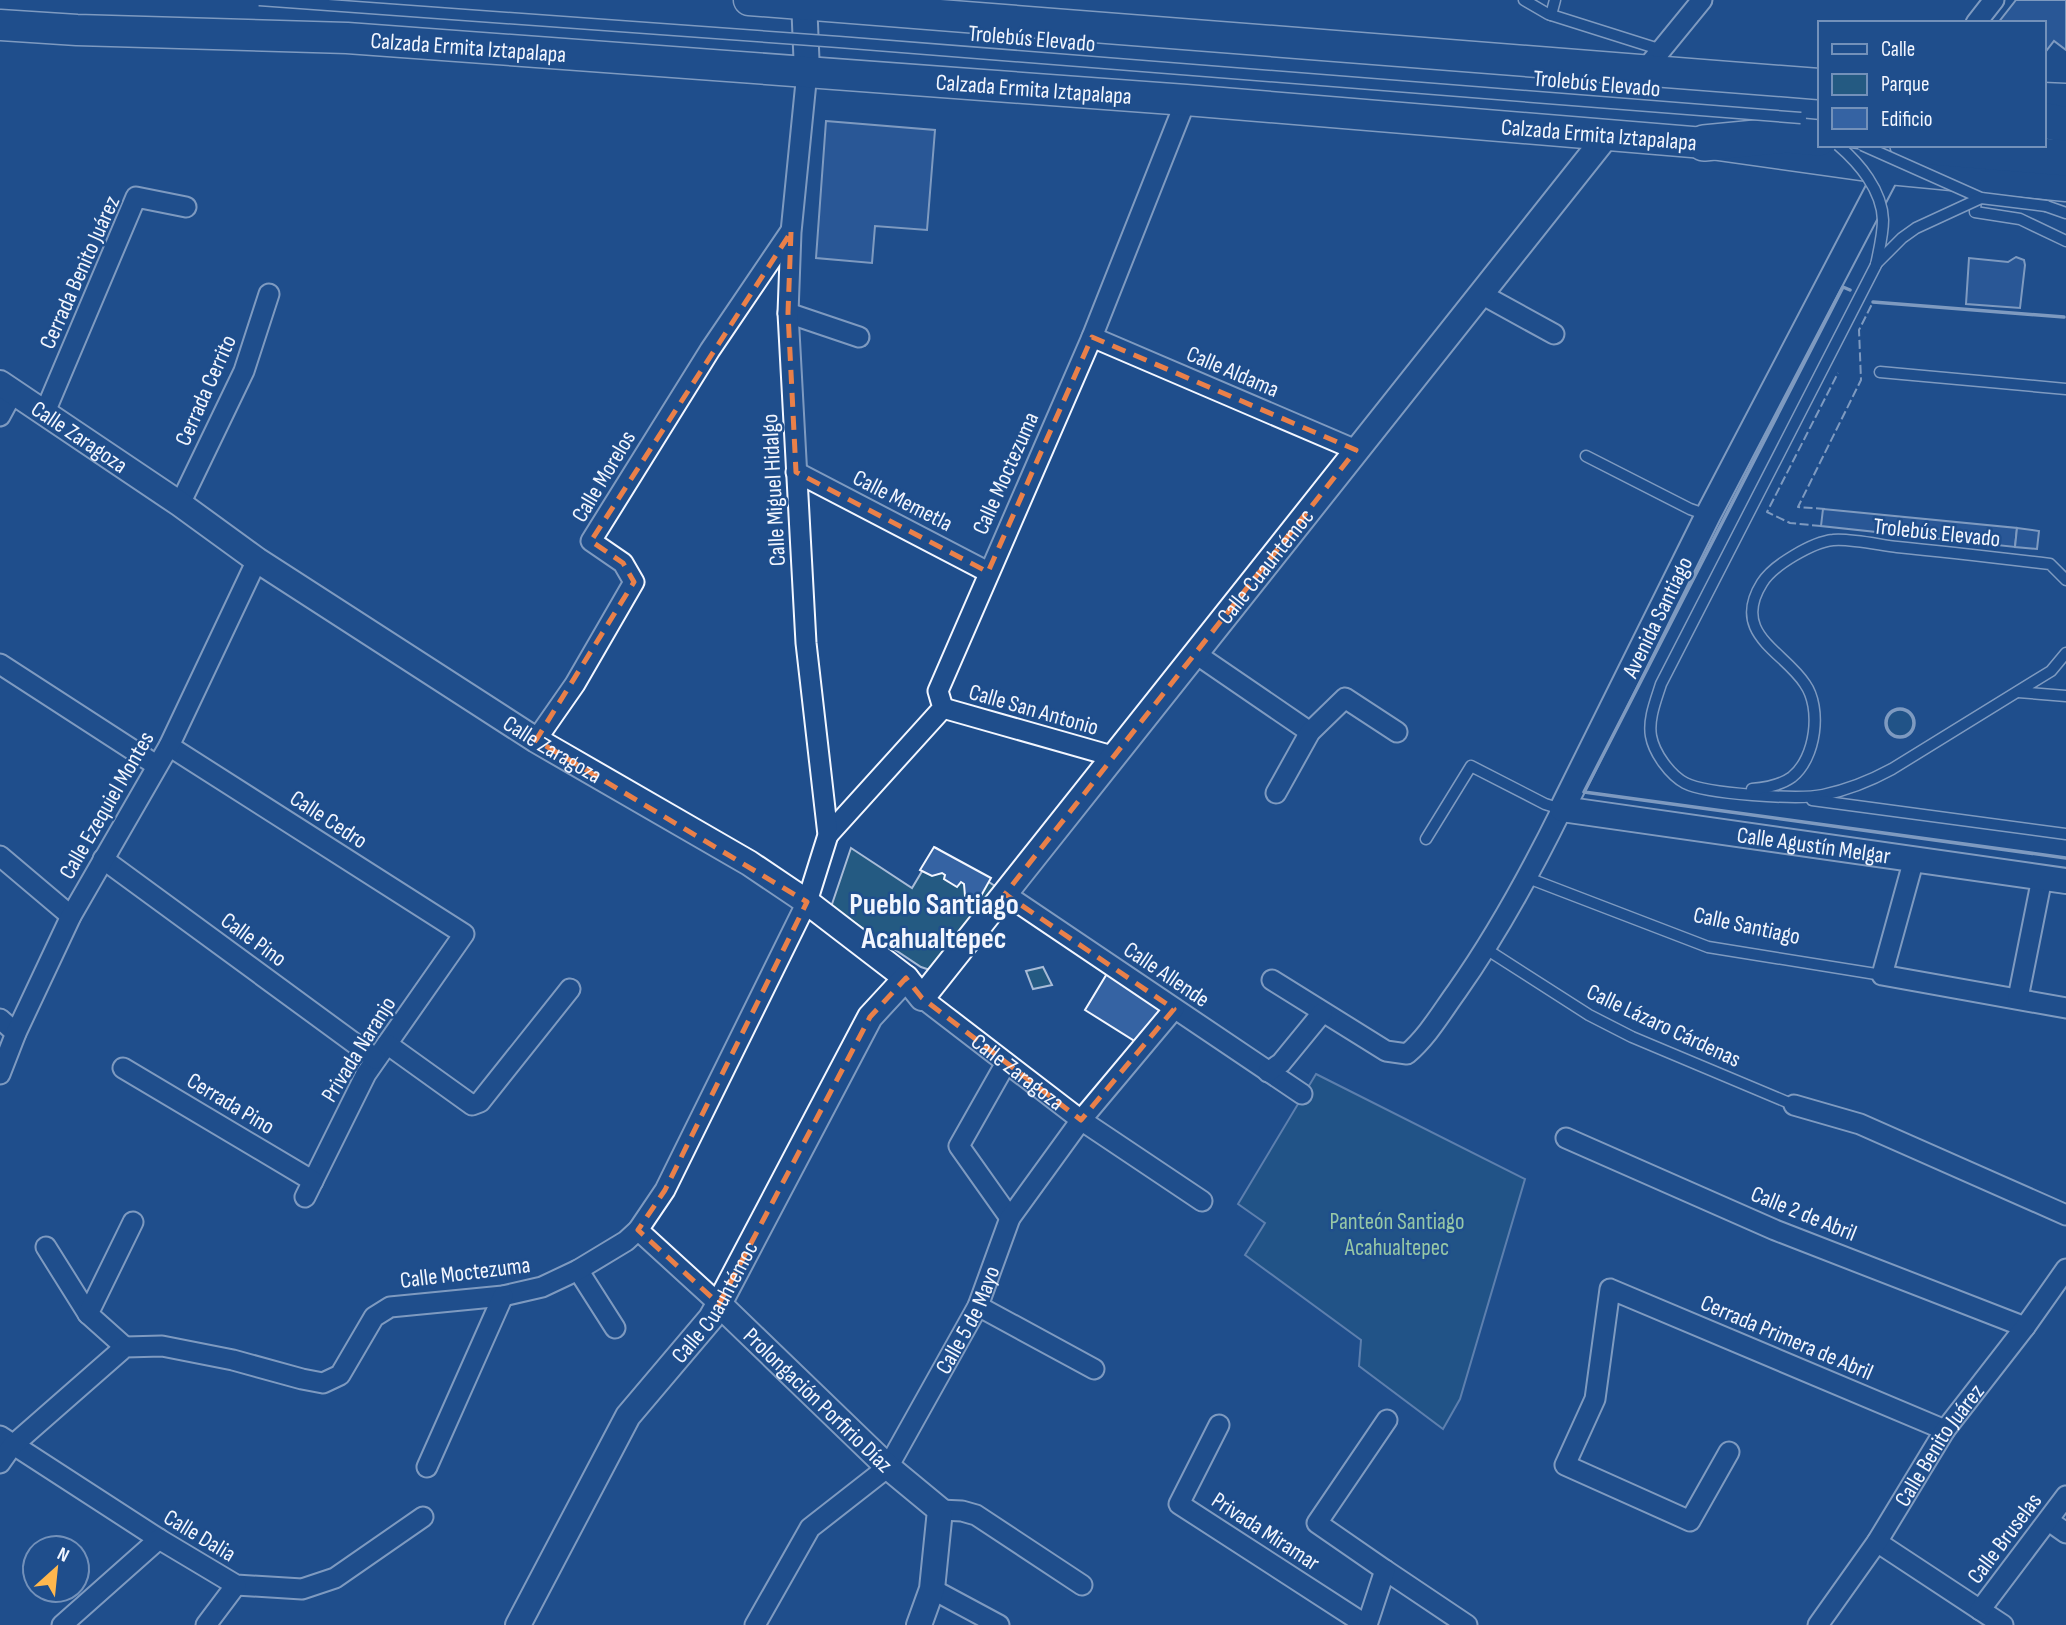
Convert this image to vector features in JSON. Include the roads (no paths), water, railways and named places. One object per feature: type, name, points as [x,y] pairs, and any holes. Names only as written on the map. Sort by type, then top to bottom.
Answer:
[{"type":"highway","points":[[2045,120],[2066,125]]},
{"type":"highway","points":[[1704,143],[1787,135],[1810,126]]},
{"type":"highway","points":[[1898,157],[2018,154],[2066,158]]},
{"type":"main road","points":[[750,0],[984,9],[1653,60],[1818,84]]},
{"type":"main road","name":"Calzada Ermita Iztapalapa","points":[[0,25],[77,30],[347,38],[1186,100],[1898,157],[1979,187],[2056,196]]},
{"type":"main road","points":[[2045,98],[2066,99]]},
{"type":"street","points":[[1653,60],[1702,0]]},
{"type":"street","points":[[1978,21],[1994,0]]},
{"type":"street","points":[[804,2],[807,72]]},
{"type":"street","name":"Calle Miguel Hidalgo","points":[[807,72],[791,232],[788,313],[806,643],[828,835],[807,902]]},
{"type":"street","name":"Calle Moctezuma","points":[[943,708],[938,691],[1092,337],[1186,100]]},
{"type":"street","name":"Calle Cuauhtémoc","points":[[922,998],[1356,450],[1483,295],[1608,134]]},
{"type":"street","name":"Avenida Santiago","points":[[1322,1013],[1386,1051],[1407,1054],[1423,1040],[1486,949],[1528,878],[1708,515],[1898,157]]},
{"type":"street","name":"Cerrada Benito Juárez","points":[[45,412],[136,197],[186,207]]},
{"type":"street","name":"Calle Morelos","points":[[536,740],[575,684],[634,582],[623,563],[591,541],[710,350],[791,232]]},
{"type":"street","name":"Cerrada Cerrito","points":[[180,505],[244,371],[269,293]]},
{"type":"street","points":[[1483,295],[1554,334]]},
{"type":"street","points":[[788,313],[859,337]]},
{"type":"street","name":"Calle Aldama","points":[[1092,337],[1356,450]]},
{"type":"street","points":[[0,416],[6,387]]},
{"type":"street","name":"Calle Zaragoza","points":[[6,387],[257,560],[536,740],[749,863],[807,902],[906,978],[922,998],[1081,1121],[1202,1201]]},
{"type":"street","name":"Calle Memetla","points":[[796,472],[988,572]]},
{"type":"street","name":"Calle Ezequiel Montes","points":[[0,1074],[16,1032],[71,916],[169,746],[257,560]]},
{"type":"street","points":[[1196,654],[1310,732]]},
{"type":"street","points":[[0,664],[156,765]]},
{"type":"street","points":[[1276,793],[1310,732],[1345,698],[1397,732]]},
{"type":"street","points":[[828,835],[943,708]]},
{"type":"street","name":"Calle San Antonio","points":[[943,708],[1112,756]]},
{"type":"street","name":"Calle Cedro","points":[[169,746],[464,934]]},
{"type":"street","name":"Calle Agustín Melgar","points":[[1562,809],[2054,879]]},
{"type":"street","points":[[0,856],[71,916]]},
{"type":"street","name":"Calle Pino","points":[[103,859],[382,1051],[472,1105],[480,1102],[570,989]]},
{"type":"street","points":[[1882,975],[1914,859]]},
{"type":"street","points":[[2018,998],[2054,879]]},
{"type":"street","name":"Calle Allende","points":[[1005,894],[1302,1094]]},
{"type":"street","name":"Calle Moctezuma","points":[[125,1347],[162,1346],[233,1360],[323,1383],[340,1375],[374,1317],[390,1307],[503,1296],[542,1287],[578,1270],[626,1241],[638,1230],[665,1190],[807,902]]},
{"type":"street","name":"Privada Naranjo","points":[[309,1189],[366,1074],[464,934]]},
{"type":"street","name":"Calle Santiago","points":[[1882,975],[2066,1008]]},
{"type":"street","name":"Calle Cuauhtémoc","points":[[518,1625],[628,1416],[711,1318],[870,1017],[906,978]]},
{"type":"street","points":[[1268,1072],[1281,1063],[1322,1013],[1272,980]]},
{"type":"street","name":"Calle 5 de Mayo","points":[[755,1625],[810,1528],[888,1467],[978,1306],[1010,1219],[1081,1121],[1174,1009]]},
{"type":"street","points":[[0,1019],[16,1032]]},
{"type":"street","points":[[1006,1063],[959,1146],[1010,1219]]},
{"type":"street","name":"Cerrada Pino","points":[[123,1068],[309,1189]]},
{"type":"street","points":[[1794,1105],[1860,1124],[2066,1215]]},
{"type":"street","name":"Calle 2 de Abril","points":[[1566,1138],[1776,1230],[2025,1327]]},
{"type":"street","points":[[88,1314],[132,1222]]},
{"type":"street","name":"Prolongación Porfirio Díaz","points":[[638,1230],[888,1467],[940,1510]]},
{"type":"street","points":[[0,1463],[6,1441],[125,1347],[88,1314],[46,1247]]},
{"type":"street","name":"Calle Benito Juárez","points":[[1818,1625],[1877,1542],[1945,1430],[2066,1269]]},
{"type":"street","points":[[578,1270],[615,1328]]},
{"type":"street","name":"Cerrada Primera de Abril","points":[[1729,1452],[1690,1521],[1565,1465],[1595,1399],[1610,1289],[1945,1430]]},
{"type":"street","points":[[427,1467],[503,1296]]},
{"type":"street","points":[[978,1306],[1094,1369]]},
{"type":"street","points":[[1387,1420],[1317,1523],[1467,1625]]},
{"type":"street","name":"Privada Miramar","points":[[1219,1425],[1179,1504],[1367,1625]]},
{"type":"street","name":"Calle Dalia","points":[[6,1441],[236,1585],[302,1589],[335,1578],[423,1517]]},
{"type":"street","name":"Calle Bruselas","points":[[1980,1610],[2066,1496]]},
{"type":"street","points":[[919,1625],[932,1589],[940,1510],[976,1515],[1082,1585]]},
{"type":"street","points":[[2049,1521],[2066,1533]]},
{"type":"street","points":[[62,1625],[159,1539]]},
{"type":"street","points":[[1877,1542],[2004,1625]]},
{"type":"street","points":[[1367,1625],[1385,1570]]},
{"type":"street","points":[[206,1625],[236,1585]]},
{"type":"street","points":[[932,1589],[999,1625]]},
{"type":"lane","name":"Trolebús Elevado","points":[[259,0],[853,43],[1810,126]]},
{"type":"lane","points":[[1524,0],[1551,15],[1653,60]]},
{"type":"lane","points":[[1551,15],[1555,0]]},
{"type":"lane","name":"Trolebús Elevado","points":[[1840,147],[1866,174],[1878,198],[1883,219],[1876,265]]},
{"type":"lane","points":[[1868,147],[1979,187],[1975,212],[2020,219],[2066,241]]},
{"type":"lane","name":"Trolebús Elevado","points":[[1979,187],[1902,238],[1876,265],[1661,684],[1651,715],[1651,736],[1669,769],[1685,783],[1708,790],[1798,798],[1824,795],[1872,780],[2051,671],[2066,653]]},
{"type":"lane","points":[[2056,196],[2066,203]]},
{"type":"lane","points":[[2056,196],[2066,213]]},
{"type":"lane","points":[[1880,372],[2066,389]]},
{"type":"lane","points":[[1586,456],[1690,509],[1708,515]]},
{"type":"lane","name":"Trolebús Elevado","points":[[1730,791],[1762,788],[1783,782],[1793,776],[1803,764],[1810,748],[1813,699],[1805,682],[1768,648],[1758,633],[1752,616],[1761,585],[1770,572],[1794,555],[1833,540],[2050,564],[2066,580]]},
{"type":"lane","points":[[2018,692],[2066,696]]},
{"type":"lane","points":[[1426,839],[1471,766],[1545,804],[1562,809]]},
{"type":"lane","points":[[1798,798],[2066,834]]},
{"type":"lane","name":"Calle Santiago","points":[[1528,878],[1708,947],[1882,975]]},
{"type":"lane","name":"Calle Lázaro Cárdenas","points":[[1486,949],[1589,1015],[1794,1105]]},
{"type":"district","name":"Pueblo Santiago Acahualtepec","points":[[934,921]]},
{"type":"park label","name":"Panteón Santiago Acahualtepec","points":[[1397,1234]]}]
